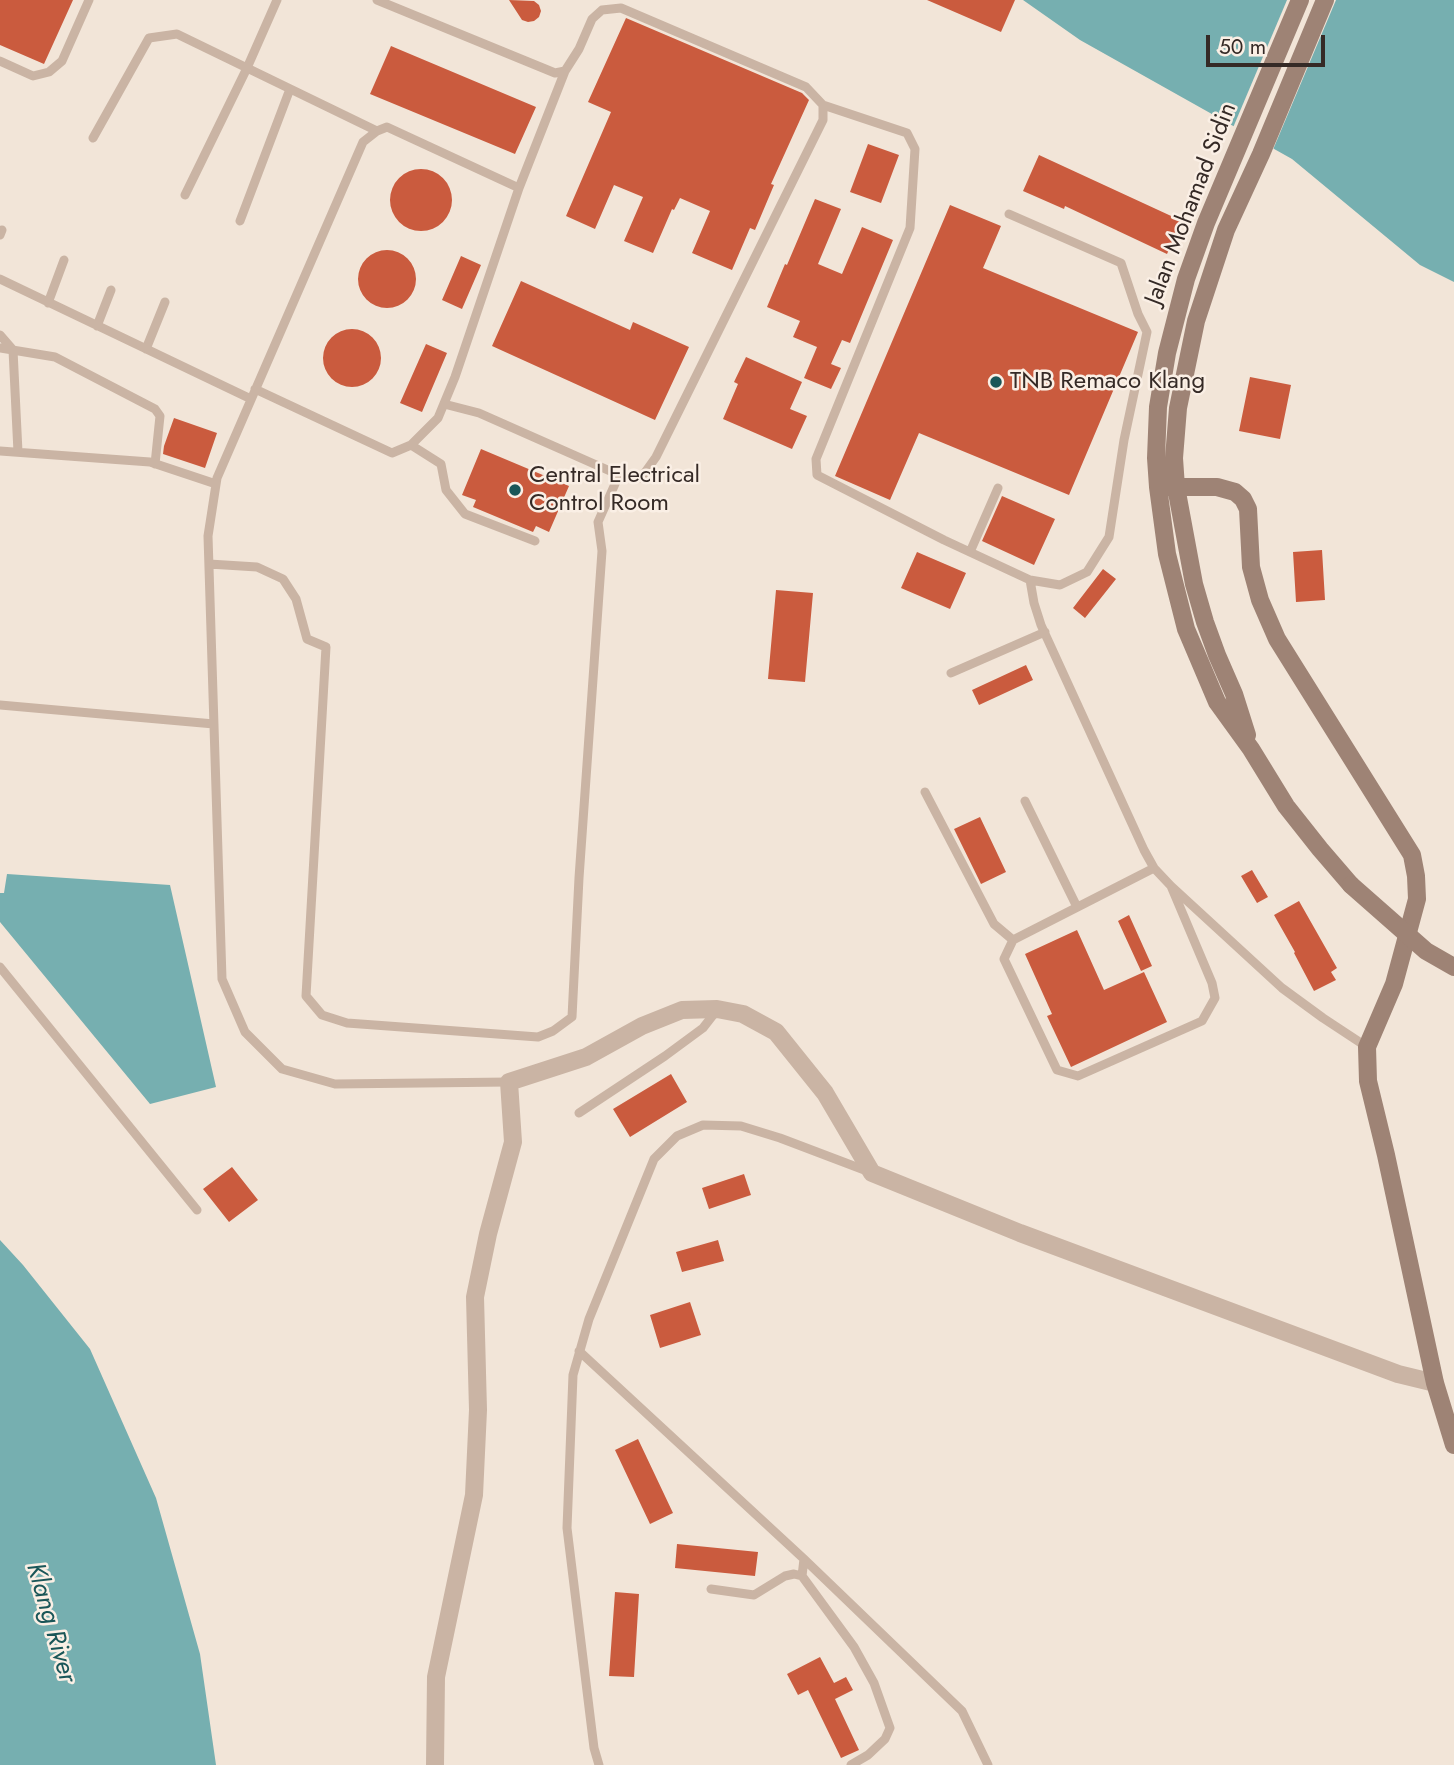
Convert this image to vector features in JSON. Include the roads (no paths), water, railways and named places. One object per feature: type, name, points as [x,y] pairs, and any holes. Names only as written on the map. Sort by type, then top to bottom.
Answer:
[{"type":"main road","name":"Jalan Mohamad Sidin","points":[[1300,0],[1206,223],[1185,279],[1167,353],[1158,408],[1156,458],[1167,554],[1186,629],[1217,702],[1251,749],[1286,807],[1351,885],[1426,951],[1454,967]]},
{"type":"main road","name":"Jalan Mohamad Sidin","points":[[1251,749],[1194,584],[1174,458],[1178,408],[1196,321],[1226,230],[1261,154],[1325,0]]},
{"type":"main road","points":[[1158,487],[1217,487],[1235,492],[1243,499],[1248,509],[1251,568],[1260,600],[1277,639],[1412,855],[1417,898],[1394,984],[1367,1046],[1368,1081],[1436,1383],[1454,1445]]},
{"type":"street","points":[[435,1765],[436,1677],[474,1495],[478,1410],[475,1297],[488,1234],[513,1142],[509,1082],[586,1057],[642,1026],[682,1010],[717,1009],[743,1014],[776,1032],[825,1093],[873,1173],[1020,1233],[1385,1369],[1436,1383]]},
{"type":"lane","points":[[0,61],[33,76],[49,72],[62,61],[89,0]]},
{"type":"lane","points":[[186,195],[278,0]]},
{"type":"lane","points":[[377,0],[555,73],[565,71]]},
{"type":"lane","points":[[0,279],[146,349],[392,453],[411,445],[438,418],[444,404],[520,188],[565,71],[579,49],[592,19],[602,10],[621,8],[806,87],[823,105],[907,133],[915,149],[910,228],[816,459],[817,475],[1030,580],[1059,585],[1087,572],[1109,537],[1124,440],[1147,332],[1121,263],[1009,214]]},
{"type":"lane","points":[[93,138],[149,38],[177,34],[377,131]]},
{"type":"lane","points":[[240,221],[290,89]]},
{"type":"lane","points":[[444,404],[478,413],[619,475],[642,478],[656,457],[823,120],[823,105]]},
{"type":"lane","points":[[509,1082],[335,1084],[282,1069],[244,1032],[222,979],[208,536],[217,478],[363,142],[387,127],[520,188]]},
{"type":"lane","points":[[48,303],[64,260]]},
{"type":"lane","points":[[97,326],[111,290]]},
{"type":"lane","points":[[146,349],[165,302]]},
{"type":"lane","points":[[0,335],[13,349],[18,452]]},
{"type":"lane","points":[[0,348],[55,357],[155,408],[160,416],[155,464]]},
{"type":"lane","points":[[411,445],[441,464],[446,490],[464,514],[535,541]]},
{"type":"lane","points":[[0,451],[155,464],[216,484]]},
{"type":"lane","points":[[209,564],[257,567],[283,579],[296,599],[307,639],[327,647],[306,996],[322,1015],[347,1023],[538,1037],[553,1031],[572,1017],[579,864],[602,551],[598,522],[619,475]]},
{"type":"lane","points":[[970,552],[998,488]]},
{"type":"lane","points":[[1030,580],[1034,603],[1045,632],[1154,868],[1282,988],[1367,1046]]},
{"type":"lane","points":[[951,673],[1045,632]]},
{"type":"lane","points":[[0,705],[214,724]]},
{"type":"lane","points":[[925,792],[995,924],[1013,940]]},
{"type":"lane","points":[[1025,801],[1077,907]]},
{"type":"lane","points":[[1154,868],[1013,940],[1004,959],[1057,1070],[1078,1076],[1202,1021],[1215,998],[1212,983],[1171,886]]},
{"type":"lane","points":[[0,967],[197,1210]]},
{"type":"lane","points":[[579,1113],[703,1028],[717,1009]]},
{"type":"lane","points":[[599,1765],[594,1748],[567,1528],[573,1375],[599,1295],[654,1159],[677,1136],[703,1125],[741,1126],[873,1173]]},
{"type":"lane","points":[[579,1350],[804,1559],[962,1711],[988,1765]]},
{"type":"lane","points":[[802,1576],[804,1559]]},
{"type":"lane","points":[[711,1589],[754,1595],[785,1576],[802,1576],[854,1647],[874,1683],[890,1728],[885,1739],[868,1755],[851,1765]]},
{"type":"water","points":[[1023,0],[1454,0],[1454,282],[1420,265],[1292,159],[1080,40]]},
{"type":"water","points":[[7,874],[170,885],[216,1087],[150,1104],[0,922],[0,893],[4,893]]},
{"type":"water","name":"Klang River","points":[[0,1240],[90,1349],[156,1498],[200,1654],[216,1765],[0,1765]]},
{"type":"place","name":"TNB Remaco Klang","points":[[996,382]]},
{"type":"place","name":"Central Electrical Control Room","points":[[515,490]]}]
